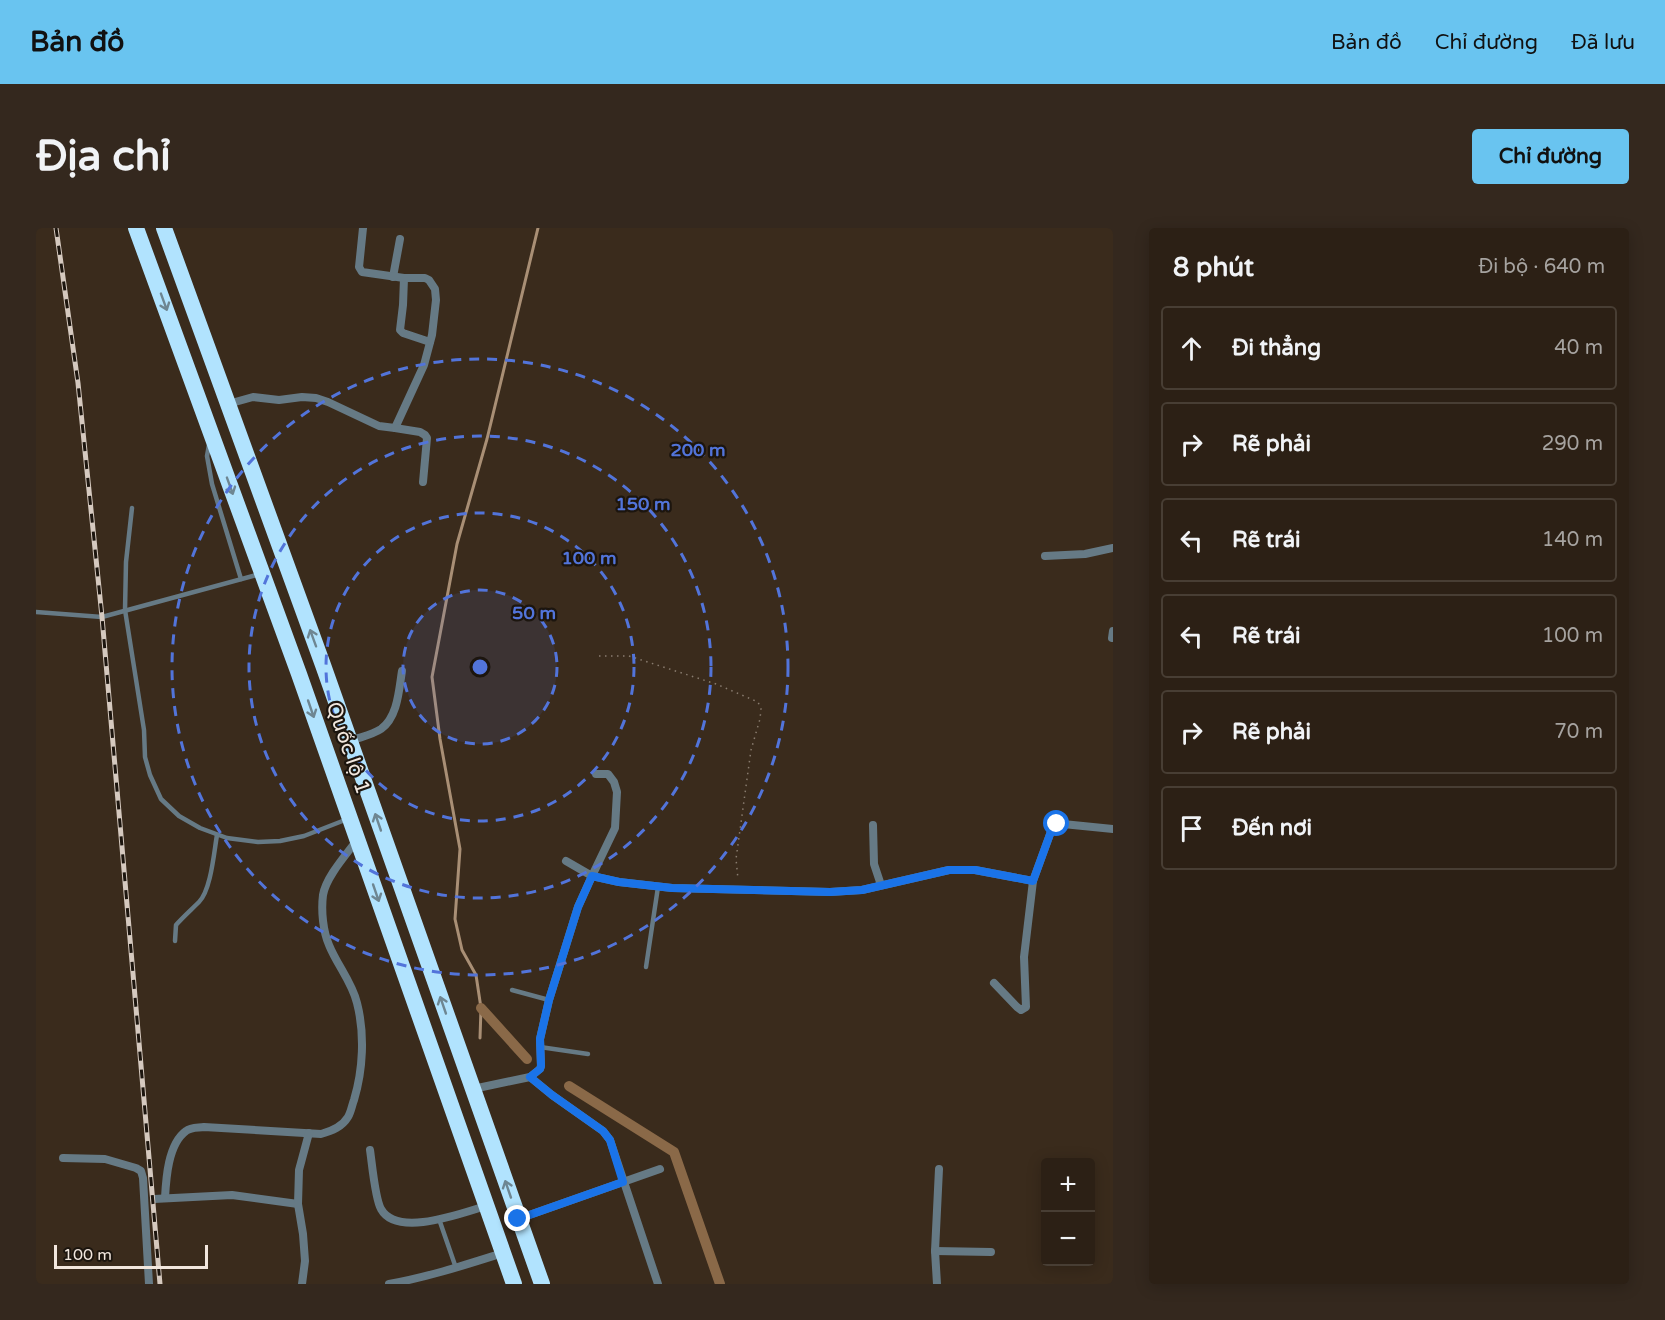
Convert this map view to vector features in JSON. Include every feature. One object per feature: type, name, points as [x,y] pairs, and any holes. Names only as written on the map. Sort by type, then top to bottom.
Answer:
[{"type":"highway","name":"Quốc lộ 1","points":[[136,228],[299,674],[514,1284]]},
{"type":"highway","name":"Quốc lộ 1","points":[[164,228],[323,665],[542,1284]]},
{"type":"highway","points":[[156,280],[180,271]]},
{"type":"highway","points":[[299,674],[323,665]]},
{"type":"highway","points":[[500,1246],[520,1224]]},
{"type":"street","points":[[363,228],[360,270],[393,277],[425,278],[435,289],[436,300],[430,342],[421,375],[395,428]]},
{"type":"street","points":[[393,277],[400,239]]},
{"type":"street","points":[[404,278],[400,330],[430,342]]},
{"type":"street","points":[[228,404],[253,397],[279,400],[316,398],[379,426],[420,432],[427,438],[423,482]]},
{"type":"street","points":[[1044,556],[1085,554],[1113,548]]},
{"type":"street","points":[[350,741],[381,729],[387,723],[394,710],[402,671]]},
{"type":"street","points":[[473,1089],[530,1077],[540,1069],[541,1032],[549,1000],[578,907],[615,828],[617,792],[610,776],[596,774]]},
{"type":"street","points":[[994,983],[1021,1010],[1026,1007],[1024,957],[1033,881],[1053,826],[1063,824],[1113,829]]},
{"type":"street","points":[[873,825],[874,864],[881,885]]},
{"type":"street","points":[[165,1198],[171,1155],[180,1137],[186,1131],[204,1127],[321,1134],[332,1131],[349,1116],[358,1086],[361,1054],[360,1025],[357,1004],[342,968],[329,946],[324,924],[323,896],[326,885],[357,840]]},
{"type":"street","points":[[566,861],[592,876],[619,882],[657,887],[719,890],[857,891],[957,870],[975,870],[1033,881]]},
{"type":"street","points":[[530,1077],[603,1131],[610,1140],[658,1284]]},
{"type":"street","points":[[302,1284],[305,1261],[298,1204],[299,1170],[309,1133]]},
{"type":"street","points":[[370,1149],[379,1207],[394,1221],[410,1223],[439,1219],[486,1206]]},
{"type":"street","points":[[63,1158],[105,1159],[141,1171],[149,1284]]},
{"type":"street","points":[[520,1224],[660,1169]]},
{"type":"street","points":[[937,1284],[935,1251],[939,1169]]},
{"type":"street","points":[[154,1199],[232,1196],[298,1204]]},
{"type":"street","points":[[389,1284],[414,1280],[456,1268],[500,1246]]},
{"type":"street","points":[[935,1251],[991,1252]]},
{"type":"lane","points":[[211,433],[207,456],[212,484],[241,579]]},
{"type":"lane","points":[[132,508],[126,561],[125,610],[144,730],[145,757],[160,799],[179,816],[200,828],[227,838],[258,842],[280,841],[304,836],[350,818]]},
{"type":"lane","points":[[36,612],[102,616],[262,573]]},
{"type":"lane","points":[[174,941],[176,925],[204,894],[217,835]]},
{"type":"lane","points":[[645,967],[657,887]]},
{"type":"lane","points":[[512,990],[549,1000]]},
{"type":"lane","points":[[540,1047],[588,1054]]},
{"type":"lane","points":[[439,1219],[456,1268]]},
{"type":"path","points":[[599,656],[628,656],[716,684],[758,702],[761,709],[760,718],[750,750],[736,859],[739,889]]},
{"type":"waterway","points":[[480,1038],[481,1008],[476,975],[462,950],[455,919],[460,849],[440,739],[432,677],[457,544],[487,439],[538,228]]},
{"type":"waterway","points":[[481,1008],[527,1059]]},
{"type":"waterway","points":[[569,1086],[674,1152],[720,1284]]},
{"type":"railway","points":[[56,228],[78,383],[102,617],[160,1284]]},
{"type":"route","points":[[518,1219],[623,1182],[610,1140],[603,1131],[530,1077],[541,1066],[540,1039],[549,1000],[578,907],[592,876],[619,882],[672,888],[830,892],[862,890],[949,870],[975,870],[1033,881],[1053,826],[1057,824]]}]
